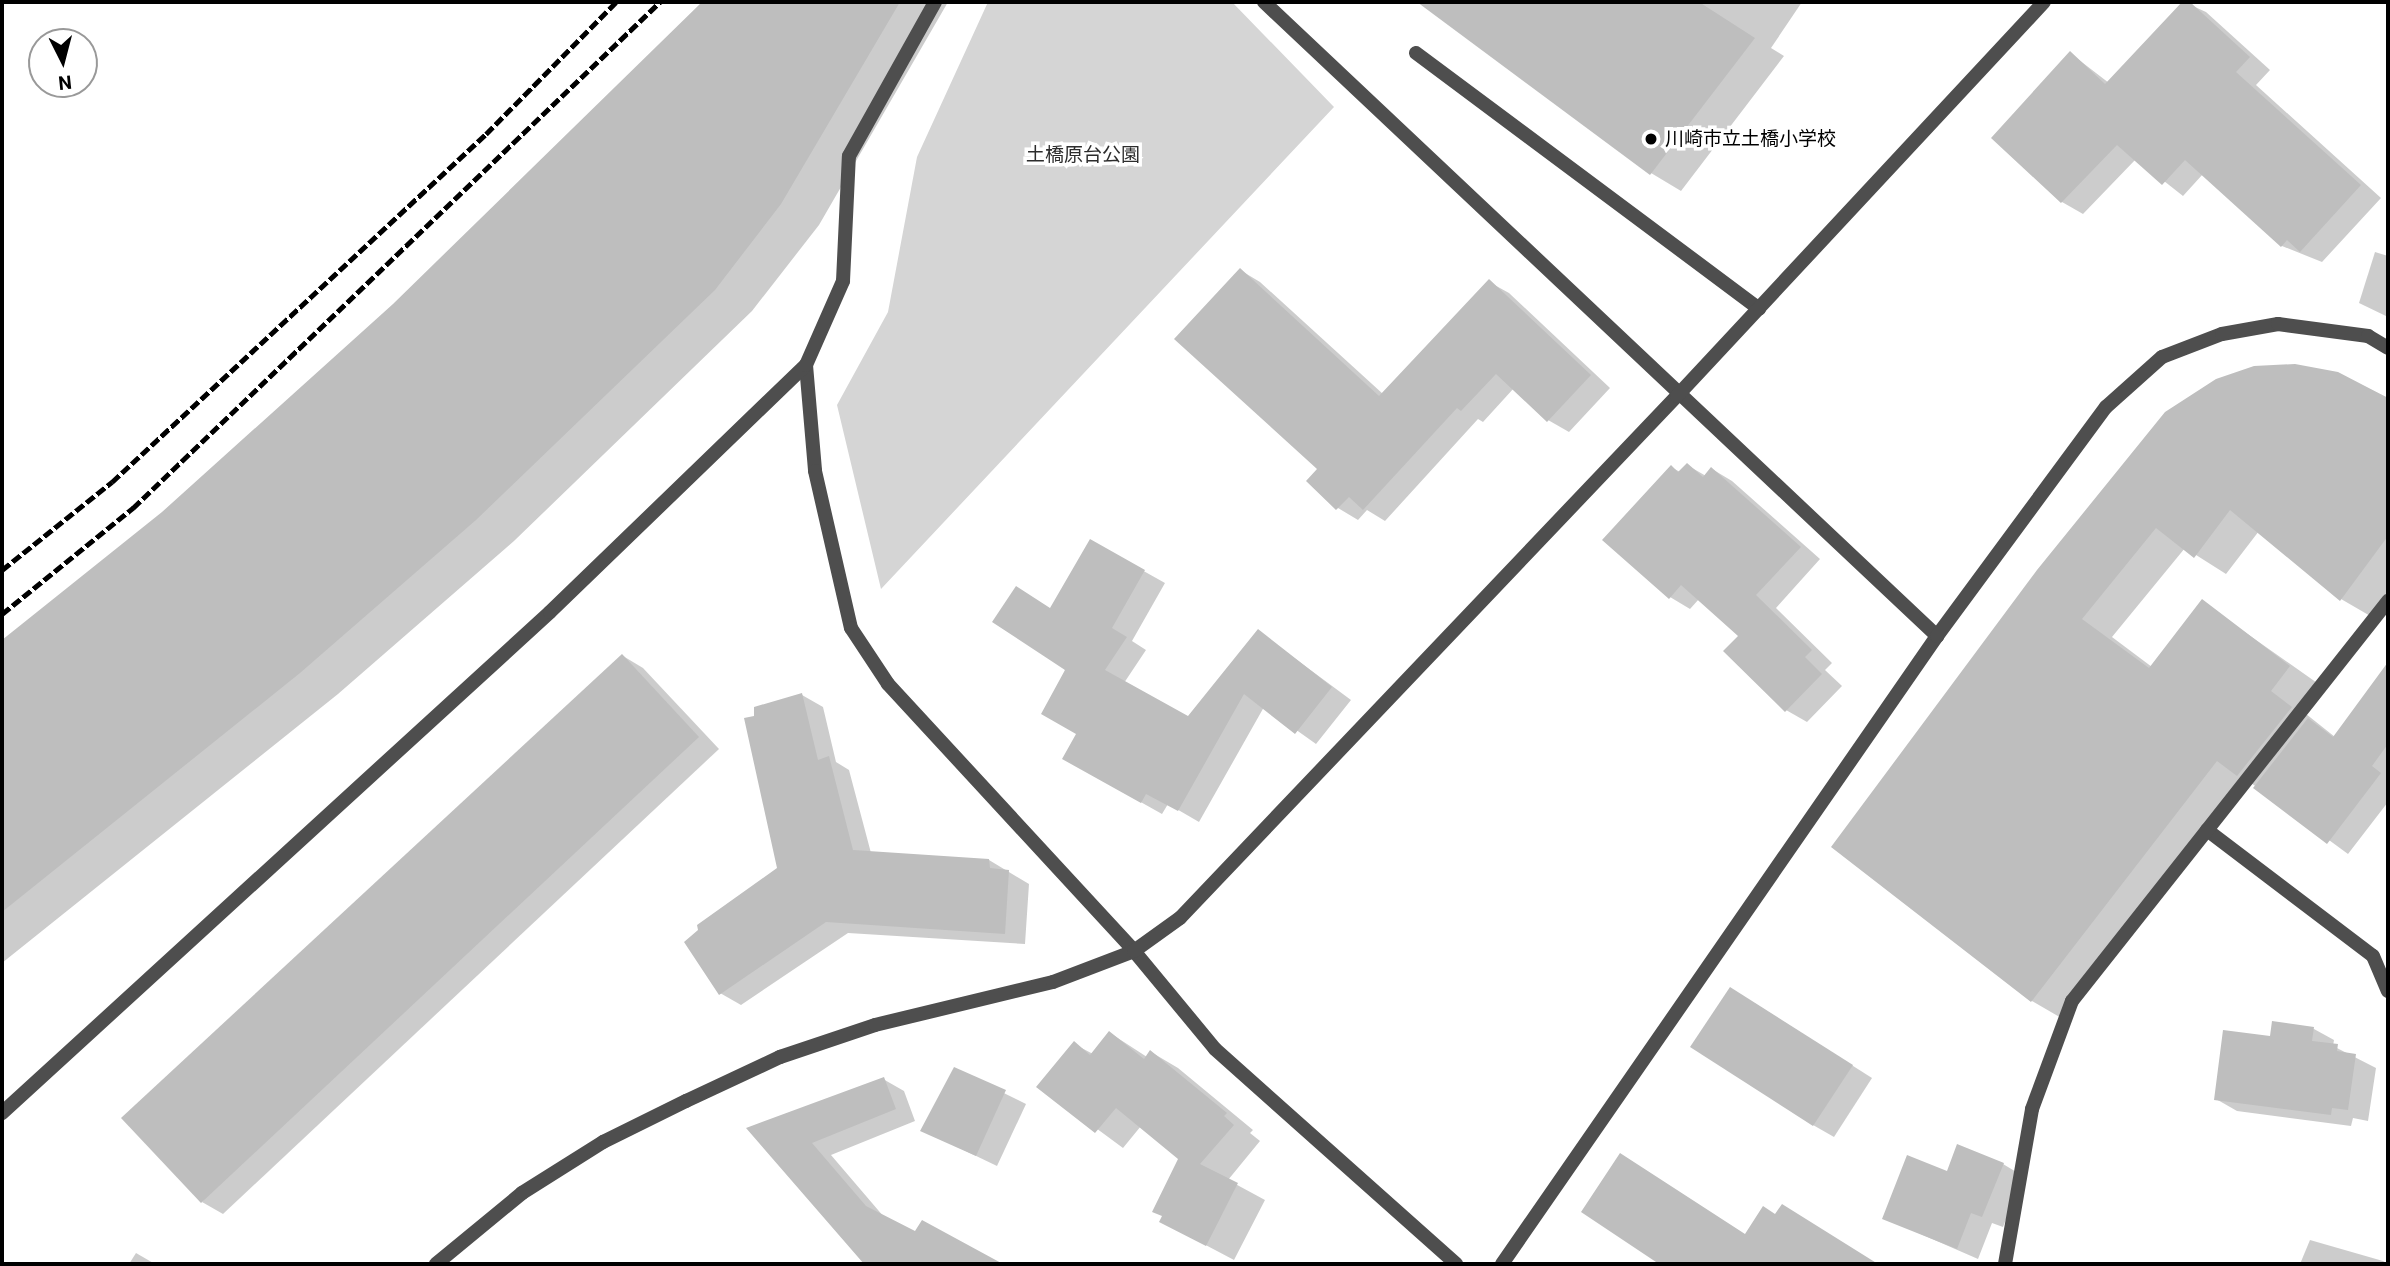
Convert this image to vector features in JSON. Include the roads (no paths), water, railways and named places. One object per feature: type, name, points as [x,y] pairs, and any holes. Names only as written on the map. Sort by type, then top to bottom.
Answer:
[{"type":"street","points":[[2,1113],[550,612],[806,365],[843,281],[849,156],[935,2]]},
{"type":"street","points":[[1264,2],[1677,396],[1937,636]]},
{"type":"street","points":[[436,1264],[522,1193],[603,1142],[768,1063],[874,1025],[1053,982],[1134,951],[1180,918],[1677,396],[2045,2]]},
{"type":"street","points":[[1416,53],[1759,309]]},
{"type":"street","points":[[1502,1264],[1937,636],[2106,407],[2162,357],[2222,334],[2278,324],[2368,336],[2388,348]]},
{"type":"street","points":[[806,365],[815,471],[850,628],[888,684],[1134,951],[1215,1049],[1456,1264]]},
{"type":"street","points":[[2005,1264],[2032,1109],[2072,1001],[2388,601]]},
{"type":"street","points":[[2207,830],[2373,956],[2388,991]]},
{"type":"railway","points":[[2,570],[112,482],[486,134],[616,2]]},
{"type":"railway","points":[[2,614],[133,508],[660,2]]},
{"type":"place","name":"川崎市立土橋小学校","points":[[1651,139]]},
{"type":"park label","name":"土橋原台公園","points":[[1083,155]]}]
